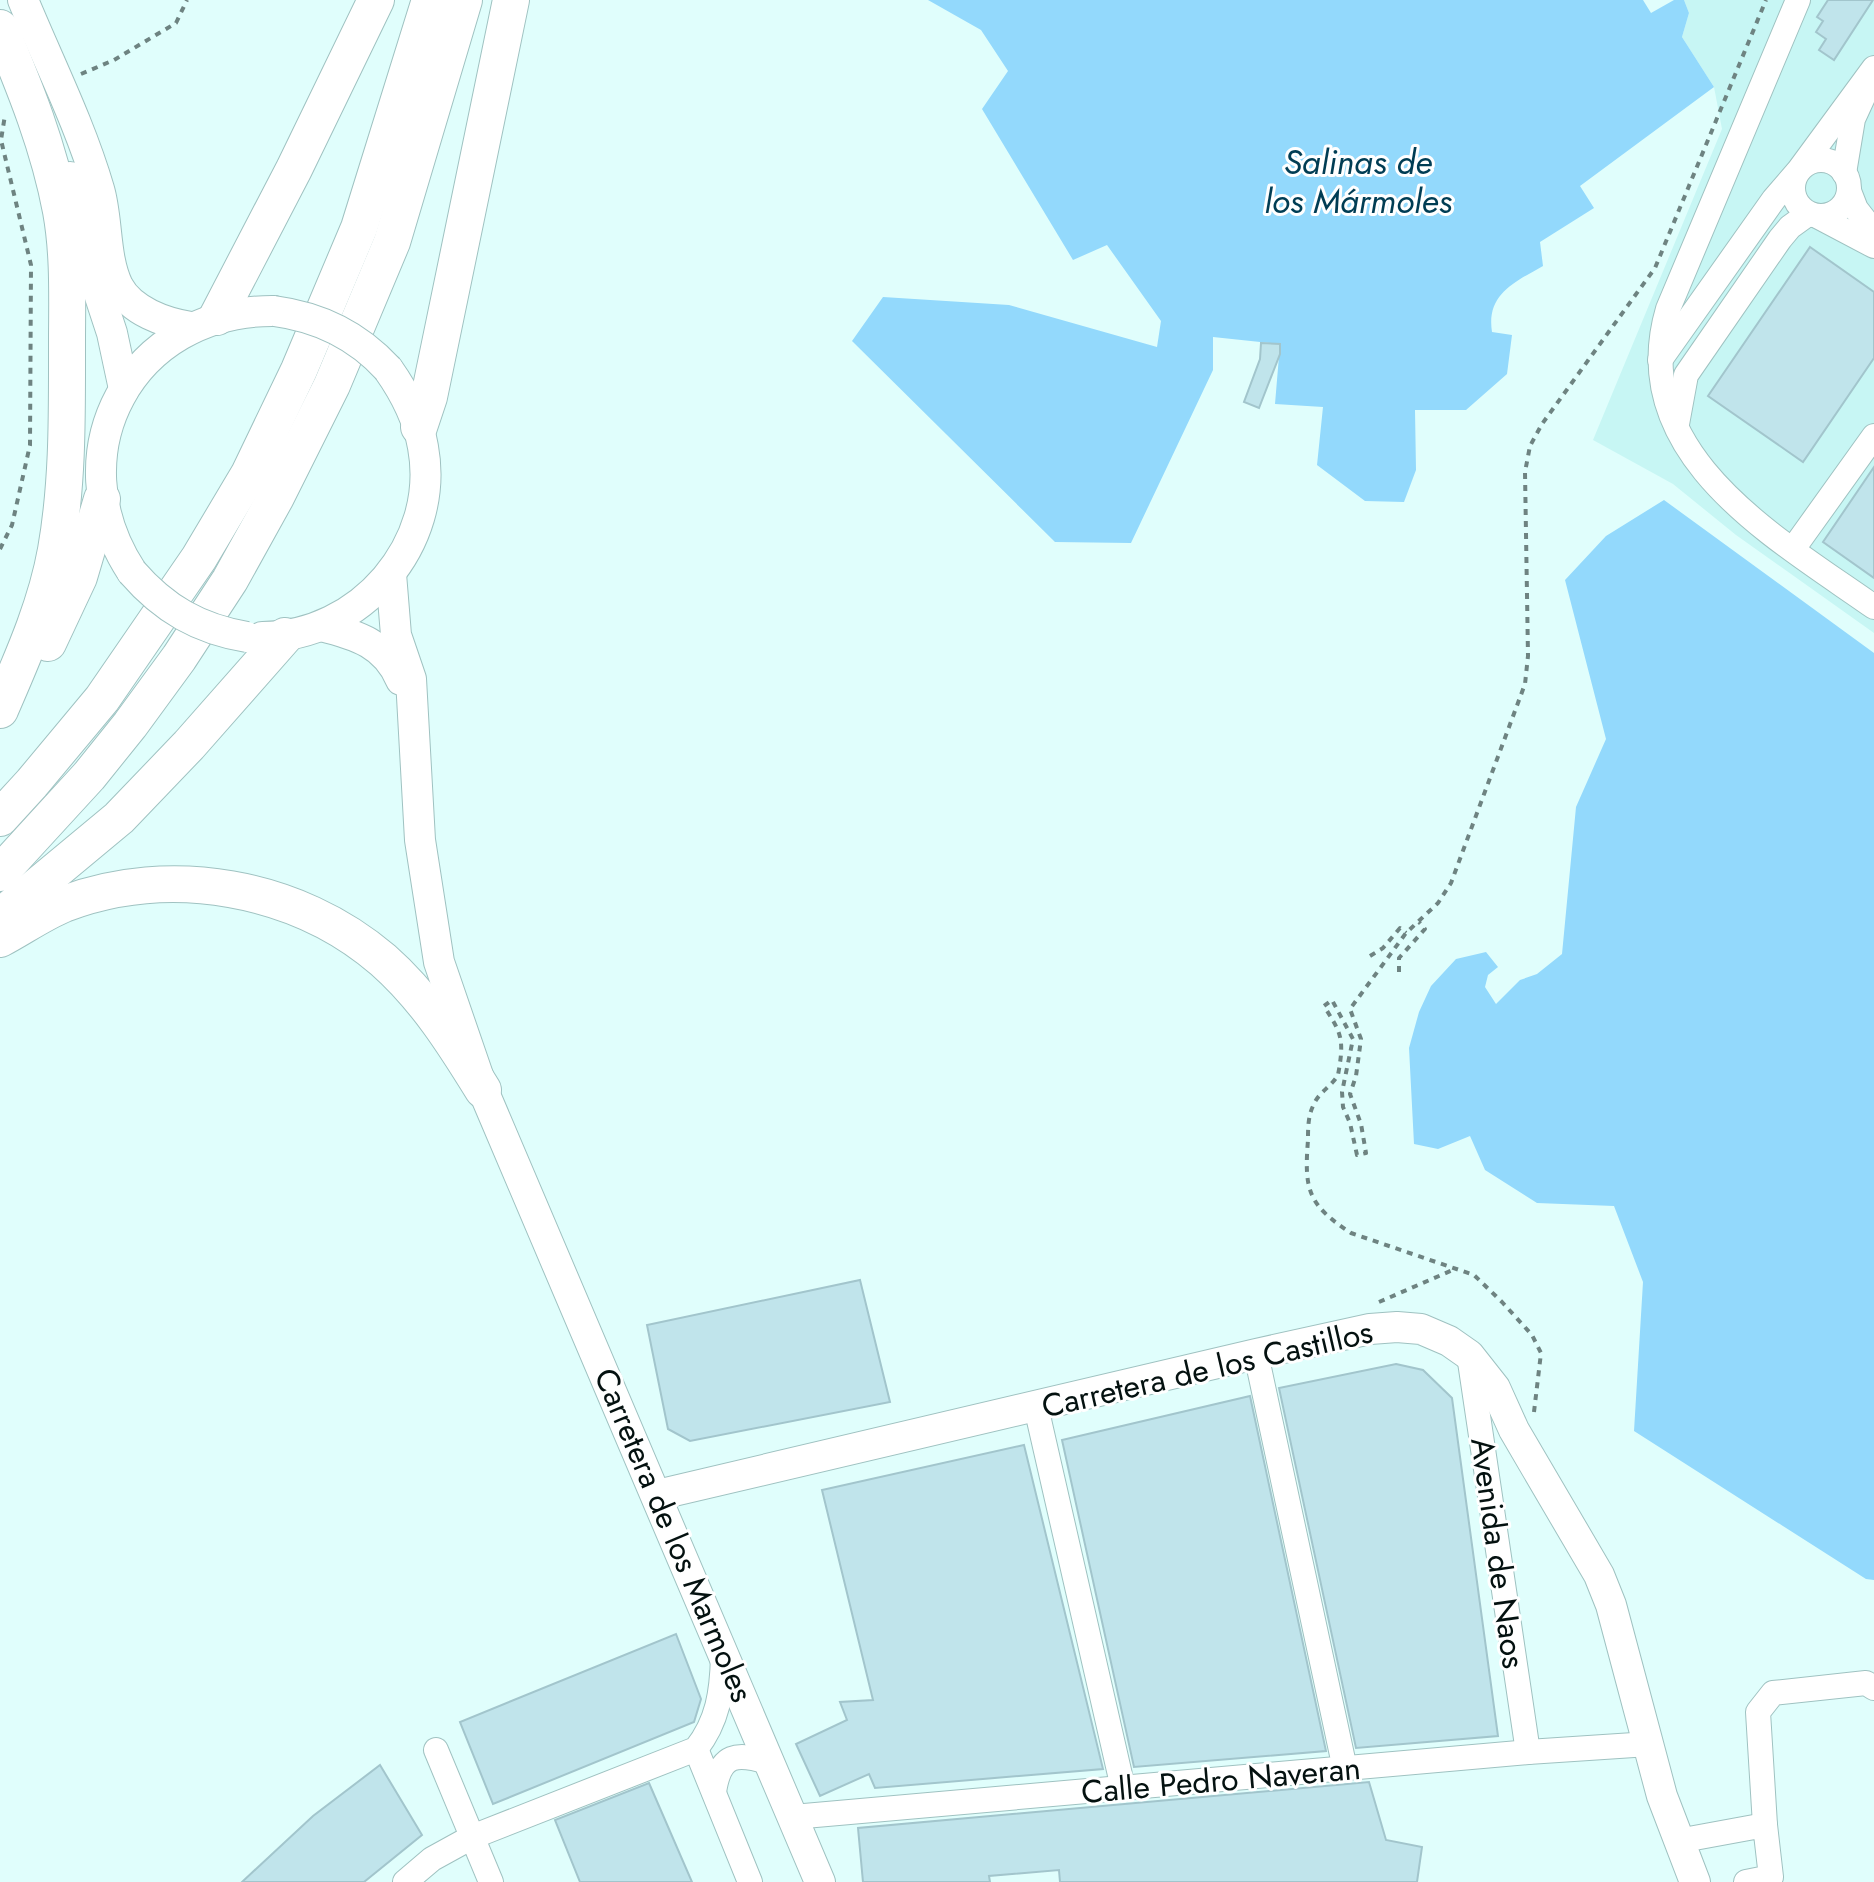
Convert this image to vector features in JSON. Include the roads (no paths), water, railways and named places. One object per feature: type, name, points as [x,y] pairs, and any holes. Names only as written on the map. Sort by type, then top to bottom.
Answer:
[{"type":"highway","points":[[204,322],[294,169],[376,0]]},
{"type":"highway","points":[[0,818],[111,687],[199,558],[249,474],[299,370],[359,228],[430,0]]},
{"type":"highway","points":[[0,873],[89,776],[130,725],[230,580],[276,497],[332,385],[392,242],[464,0]]},
{"type":"highway","points":[[419,427],[429,397],[511,0]]},
{"type":"highway","points":[[0,25],[34,110],[50,162],[66,255],[67,435],[55,552],[43,602],[6,707]]},
{"type":"highway","points":[[6,707],[55,629],[79,577],[102,499]]},
{"type":"highway","points":[[0,917],[119,818],[189,745],[285,636]]},
{"type":"highway","points":[[0,939],[62,905],[106,891],[149,884],[200,884],[288,905],[351,936],[384,961],[442,1025],[483,1090]]},
{"type":"main road","points":[[23,0],[91,162],[119,287],[135,305],[172,324],[204,322],[255,311],[311,318],[345,333],[368,349],[388,369],[406,397],[419,427],[426,471],[422,504],[413,536],[391,574],[371,596],[348,613],[321,626],[285,636],[247,637],[191,621],[159,600],[132,572],[116,545],[102,499],[101,454],[106,431],[124,389],[153,353],[204,322]]},
{"type":"main road","points":[[0,25],[57,144],[72,184],[89,263],[112,333],[124,389]]},
{"type":"main road","name":"Carretera de los Marmoles","points":[[391,574],[393,617],[411,679],[420,840],[439,962],[483,1090],[820,1882]]},
{"type":"main road","points":[[321,626],[365,639],[380,649],[395,666],[413,708]]},
{"type":"main road","name":"Carretera de los Castillos","points":[[657,1495],[1370,1329],[1421,1329],[1449,1341],[1469,1355],[1495,1388],[1514,1430],[1599,1575],[1611,1605],[1662,1796],[1695,1882]]},
{"type":"street","points":[[1798,0],[1682,273],[1661,335],[1660,382],[1676,427],[1699,464],[1730,501],[1874,607]]},
{"type":"street","points":[[1659,362],[1774,199],[1874,68]]},
{"type":"street","points":[[1676,427],[1686,375],[1780,239],[1813,215],[1826,216],[1842,207],[1846,146],[1853,119],[1874,78]]},
{"type":"street","points":[[1874,232],[1856,209],[1838,167],[1822,160],[1799,170],[1793,194],[1801,209],[1874,246]]},
{"type":"street","points":[[1793,549],[1874,436]]},
{"type":"street","points":[[1256,1354],[1345,1769]]},
{"type":"street","name":"Avenida de Naos","points":[[1469,1355],[1528,1752]]},
{"type":"street","points":[[1036,1407],[1123,1788]]},
{"type":"street","points":[[405,1882],[432,1859],[472,1837],[696,1749],[716,1715],[722,1692],[723,1651]]},
{"type":"street","points":[[1746,1882],[1771,1877],[1758,1712],[1773,1693],[1866,1683],[1874,1688]]},
{"type":"street","name":"Calle Pedro Naveran","points":[[793,1817],[1649,1744]]},
{"type":"street","points":[[696,1749],[750,1882]]},
{"type":"street","points":[[436,1750],[491,1882]]},
{"type":"street","points":[[714,1792],[716,1773],[727,1761],[750,1756],[771,1763]]},
{"type":"street","points":[[1678,1841],[1765,1825]]},
{"type":"water","name":"Salinas de los Mármoles","points":[[928,0],[1643,0],[1651,13],[1674,0],[1684,0],[1689,13],[1682,37],[1714,87],[1580,186],[1594,208],[1540,242],[1543,266],[1513,284],[1498,299],[1494,308],[1492,332],[1512,335],[1507,374],[1466,410],[1415,410],[1416,470],[1404,502],[1365,501],[1317,465],[1323,407],[1275,404],[1280,344],[1213,337],[1213,370],[1131,543],[1055,542],[852,341],[883,297],[1009,305],[1157,347],[1161,321],[1107,245],[1073,260],[982,109],[1008,71],[981,30]]},
{"type":"water","points":[[1664,500],[1874,653],[1874,1580],[1866,1579],[1634,1431],[1643,1282],[1614,1206],[1537,1203],[1485,1170],[1470,1136],[1438,1149],[1414,1144],[1409,1048],[1419,1012],[1431,986],[1456,959],[1486,952],[1498,967],[1488,975],[1485,987],[1496,1004],[1520,980],[1537,974],[1562,954],[1576,807],[1606,739],[1565,580],[1606,536]]}]
